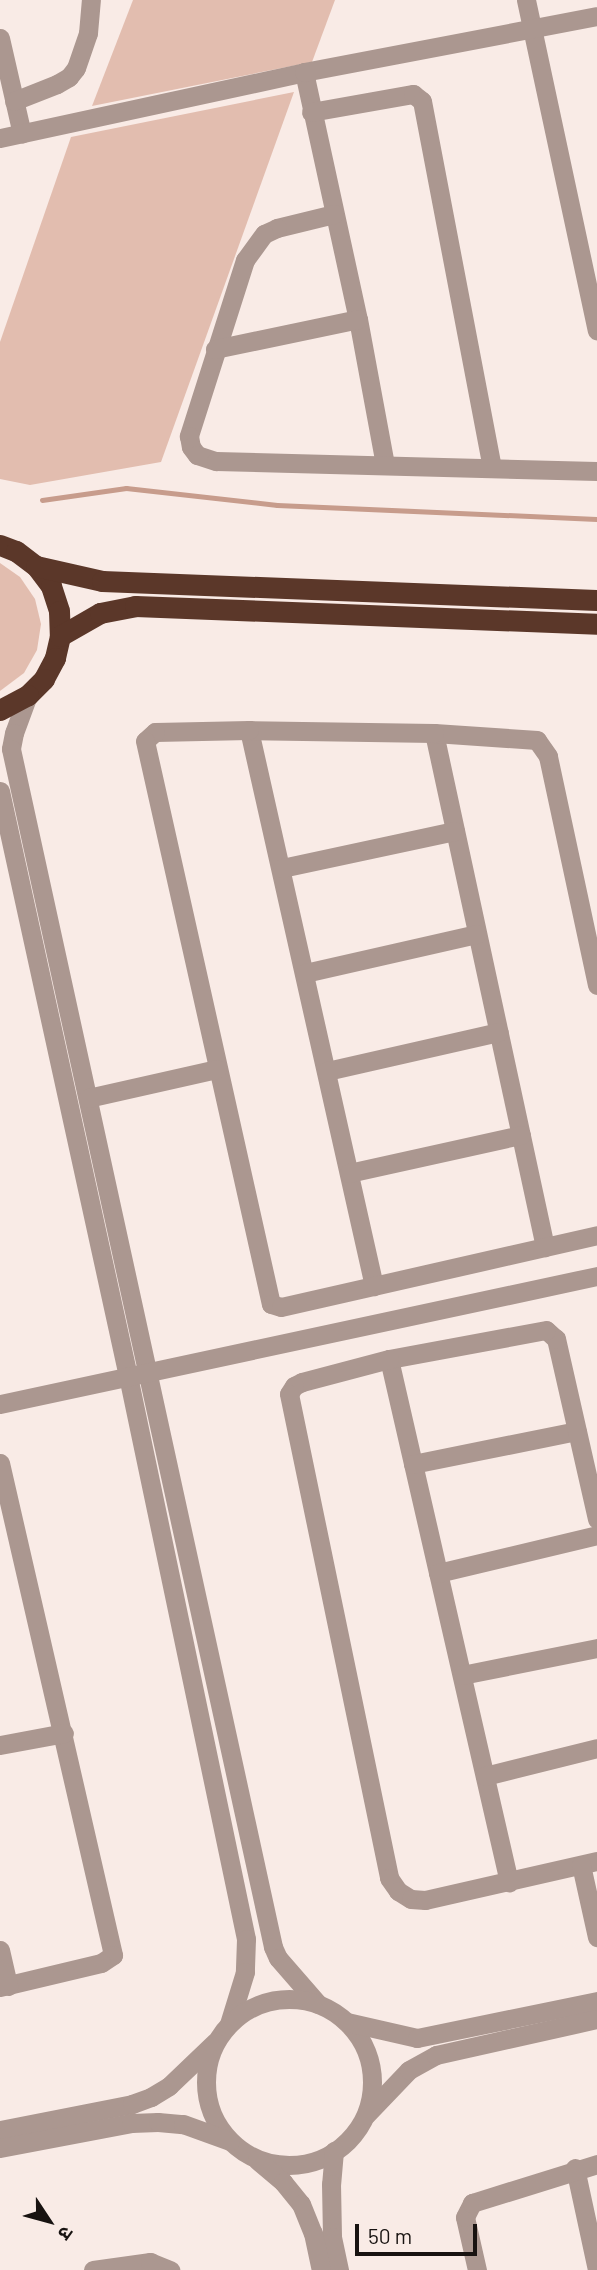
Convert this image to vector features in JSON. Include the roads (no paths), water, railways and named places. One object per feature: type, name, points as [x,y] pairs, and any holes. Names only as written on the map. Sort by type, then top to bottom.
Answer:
[{"type":"highway","points":[[0,545],[16,551],[36,566],[51,586],[59,611],[60,636],[55,659],[44,678],[28,695],[0,710]]},
{"type":"highway","points":[[36,566],[102,581],[597,600]]},
{"type":"highway","points":[[60,636],[100,613],[135,606],[597,624]]},
{"type":"street","points":[[14,102],[57,84],[76,68],[88,33],[90,0]]},
{"type":"street","points":[[526,0],[591,275],[597,330]]},
{"type":"street","points":[[0,138],[304,72],[597,16]]},
{"type":"street","points":[[0,38],[22,134]]},
{"type":"street","points":[[304,72],[358,319],[385,464]]},
{"type":"street","points":[[311,112],[413,94],[422,101],[492,467]]},
{"type":"street","points":[[334,214],[277,228],[255,244],[245,260],[189,436],[191,447],[197,455],[216,461],[597,471]]},
{"type":"street","points":[[215,349],[358,319]]},
{"type":"street","points":[[28,695],[11,749],[273,1947],[278,1958],[318,2004],[347,2022],[417,2038],[597,2001]]},
{"type":"street","points":[[249,730],[374,1286]]},
{"type":"street","points":[[597,985],[544,748],[531,737],[249,730],[155,732],[145,741],[271,1304],[281,1307],[597,1235]]},
{"type":"street","points":[[434,733],[545,1247]]},
{"type":"street","points":[[0,791],[128,1376],[246,1939],[244,1972],[229,2024]]},
{"type":"street","points":[[282,868],[455,831]]},
{"type":"street","points":[[305,972],[477,934]]},
{"type":"street","points":[[327,1072],[499,1032]]},
{"type":"street","points":[[88,1098],[217,1069]]},
{"type":"street","points":[[349,1173],[521,1135]]},
{"type":"street","points":[[0,1404],[597,1276]]},
{"type":"street","points":[[597,1519],[556,1339],[546,1330],[389,1359],[294,1386],[289,1402],[389,1878],[398,1891],[411,1899],[425,1900],[589,1863],[597,1937]]},
{"type":"street","points":[[389,1359],[509,1882]]},
{"type":"street","points":[[413,1464],[577,1431]]},
{"type":"street","points":[[0,1463],[113,1955],[102,1963],[4,1987],[0,1950]]},
{"type":"street","points":[[438,1573],[597,1535]]},
{"type":"street","points":[[462,1675],[597,1648]]},
{"type":"street","points":[[0,1745],[64,1733]]},
{"type":"street","points":[[485,1776],[597,1748]]},
{"type":"street","points":[[0,2130],[132,2104],[151,2097],[169,2086],[215,2042],[229,2024],[255,2006],[286,1999],[318,2004]]},
{"type":"street","points":[[362,2119],[409,2070],[436,2055],[597,2019]]},
{"type":"street","points":[[251,2156],[268,2162],[302,2164],[334,2151],[355,2131],[370,2094],[370,2068],[358,2036],[347,2022]]},
{"type":"street","points":[[215,2042],[206,2073],[207,2097],[215,2120],[230,2141]]},
{"type":"street","points":[[0,2147],[145,2122],[183,2124],[230,2141],[283,2182],[301,2204],[313,2233],[321,2270]]},
{"type":"street","points":[[334,2151],[331,2184],[332,2237],[339,2270]]},
{"type":"street","points":[[477,2270],[466,2217],[472,2203],[575,2168],[597,2164]]},
{"type":"street","points":[[575,2168],[597,2270]]},
{"type":"street","points":[[93,2270],[150,2262],[170,2270]]},
{"type":"waterway","points":[[42,500],[126,488],[277,505],[597,519]]}]
